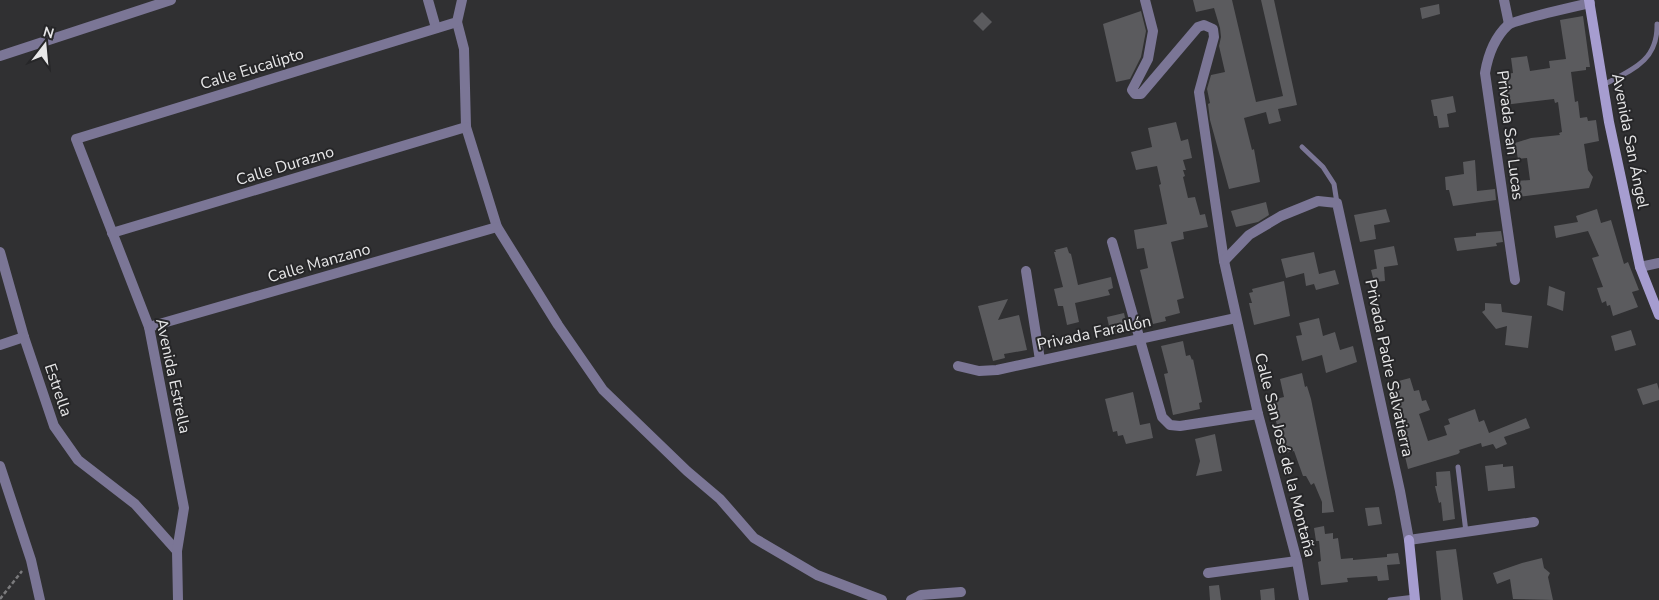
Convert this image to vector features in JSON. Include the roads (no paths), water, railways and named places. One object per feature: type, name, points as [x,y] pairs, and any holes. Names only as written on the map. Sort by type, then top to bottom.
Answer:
[{"type":"main road","name":"Avenida San Ángel","points":[[1590,2],[1609,122],[1640,267],[1659,315]]},
{"type":"main road","points":[[1409,540],[1415,599]]},
{"type":"street","points":[[0,56],[171,0]]},
{"type":"street","points":[[428,0],[436,28]]},
{"type":"street","points":[[462,0],[457,22],[464,49],[466,127],[497,227],[558,325],[604,390],[687,471],[720,499],[754,538],[817,575],[882,600]]},
{"type":"street","name":"Calle San José de la Montaña","points":[[1145,0],[1153,31],[1148,59],[1132,90],[1135,94],[1141,94],[1198,28],[1204,25],[1213,29],[1214,37],[1199,92],[1224,261],[1258,414],[1297,562],[1304,600]]},
{"type":"street","points":[[1504,0],[1509,24],[1590,2]]},
{"type":"street","name":"Calle Eucalipto","points":[[76,140],[457,22]]},
{"type":"street","name":"Privada San Lucas","points":[[1509,24],[1493,44],[1488,56],[1485,73],[1515,280]]},
{"type":"street","name":"Calle Durazno","points":[[112,233],[466,127]]},
{"type":"street","name":"Avenida Estrella","points":[[76,140],[149,327],[184,508],[177,551],[178,600]]},
{"type":"street","points":[[1224,261],[1249,235],[1281,216],[1318,201],[1337,203]]},
{"type":"street","name":"Privada Padre Salvatierra","points":[[1337,203],[1409,540]]},
{"type":"street","name":"Calle Manzano","points":[[149,327],[497,227]]},
{"type":"street","points":[[1112,242],[1162,416],[1170,425],[1180,426],[1258,414]]},
{"type":"street","name":"Estrella","points":[[0,252],[24,337],[54,426],[78,460],[135,504],[177,551]]},
{"type":"street","points":[[1640,267],[1659,263]]},
{"type":"street","points":[[1026,271],[1040,360]]},
{"type":"street","name":"Privada Farallón","points":[[958,366],[979,371],[997,370],[1236,318]]},
{"type":"street","points":[[0,345],[24,337]]},
{"type":"street","points":[[0,466],[31,560],[40,600]]},
{"type":"street","points":[[1409,540],[1534,522]]},
{"type":"street","points":[[1208,573],[1297,562]]},
{"type":"street","points":[[911,600],[921,595],[961,592]]},
{"type":"lane","points":[[1603,85],[1649,57],[1658,37],[1658,24]]},
{"type":"lane","points":[[1302,147],[1323,167],[1334,184],[1337,203]]},
{"type":"lane","points":[[1458,467],[1466,532]]},
{"type":"lane","points":[[1390,600],[1415,599]]}]
